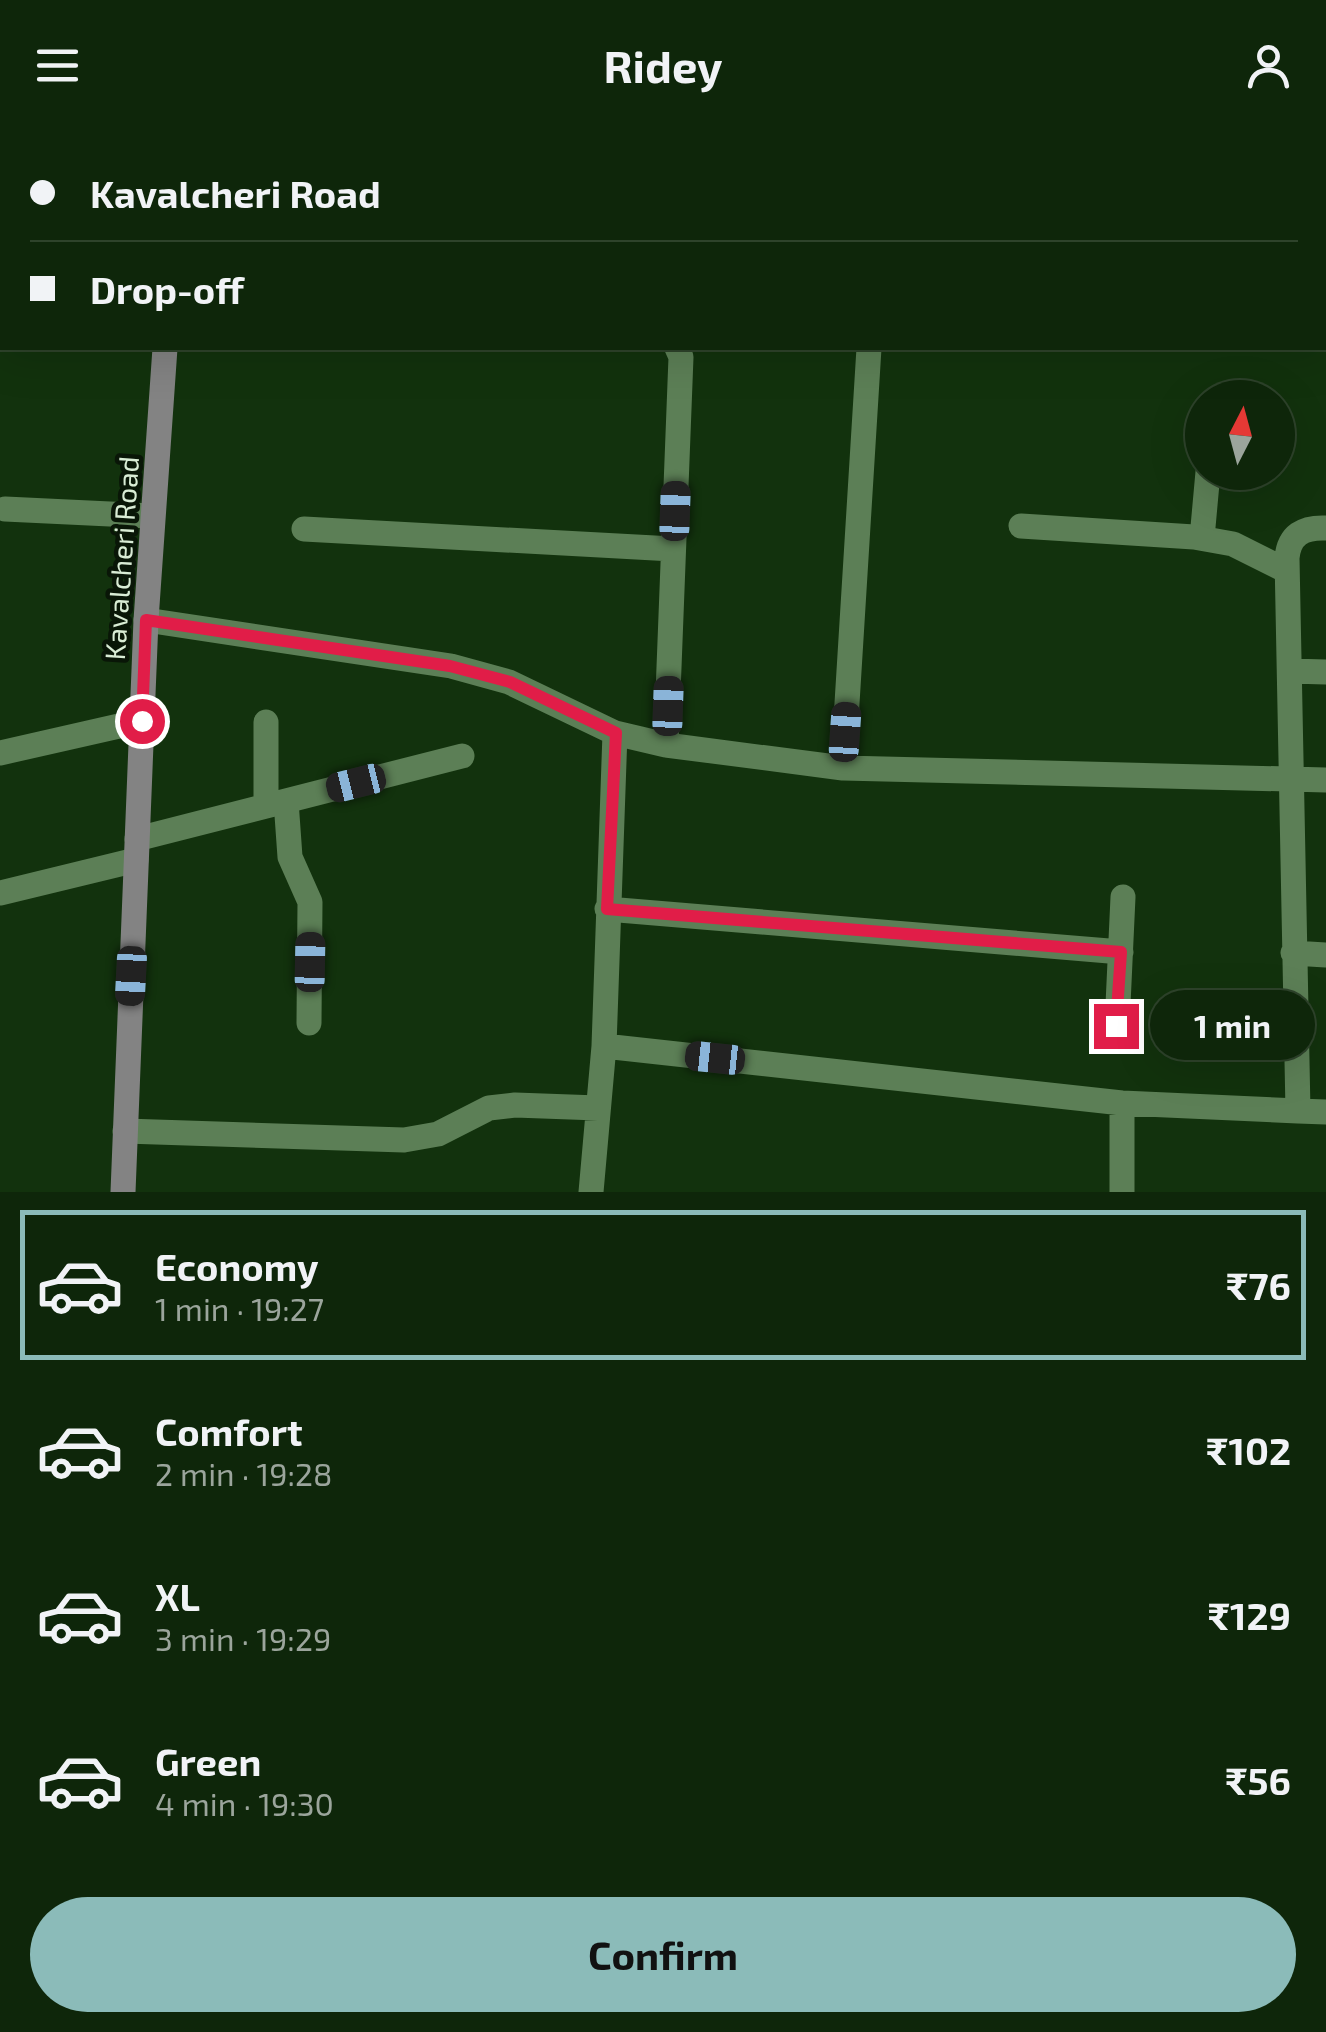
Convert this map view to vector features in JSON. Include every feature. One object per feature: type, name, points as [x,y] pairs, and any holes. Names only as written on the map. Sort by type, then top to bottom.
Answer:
[{"type":"street","name":"Kavalcheri Road","points":[[122,1192],[146,620],[165,350]]},
{"type":"street","points":[[666,745],[681,356],[678,350]]},
{"type":"street","points":[[843,768],[869,350]]},
{"type":"street","points":[[1202,538],[1206,490]]},
{"type":"street","points":[[5,508],[152,516]]},
{"type":"street","points":[[1022,526],[1202,538],[1233,544],[1287,571]]},
{"type":"street","points":[[1298,1111],[1288,544],[1298,533],[1326,528]]},
{"type":"street","points":[[304,529],[673,550]]},
{"type":"street","points":[[146,620],[450,666],[510,682],[616,733],[666,745],[843,768],[1326,780]]},
{"type":"street","points":[[1290,671],[1326,672]]},
{"type":"street","points":[[0,753],[142,721]]},
{"type":"street","points":[[266,722],[276,803],[290,857],[310,902],[309,1023]]},
{"type":"street","points":[[591,1192],[604,1046],[616,733]]},
{"type":"street","points":[[0,893],[276,803],[462,756]]},
{"type":"street","points":[[1116,1026],[1123,897]]},
{"type":"street","points":[[607,909],[1121,952]]},
{"type":"street","points":[[1293,953],[1326,955]]},
{"type":"street","points":[[604,1046],[1122,1102],[1326,1112]]},
{"type":"street","points":[[1122,1102],[1122,1192]]},
{"type":"street","points":[[125,1130],[404,1140],[438,1134],[489,1108],[598,1108]]},
{"type":"route","points":[[142,721],[146,620],[450,666],[510,682],[616,733],[607,909],[1121,952],[1116,1026]]}]
